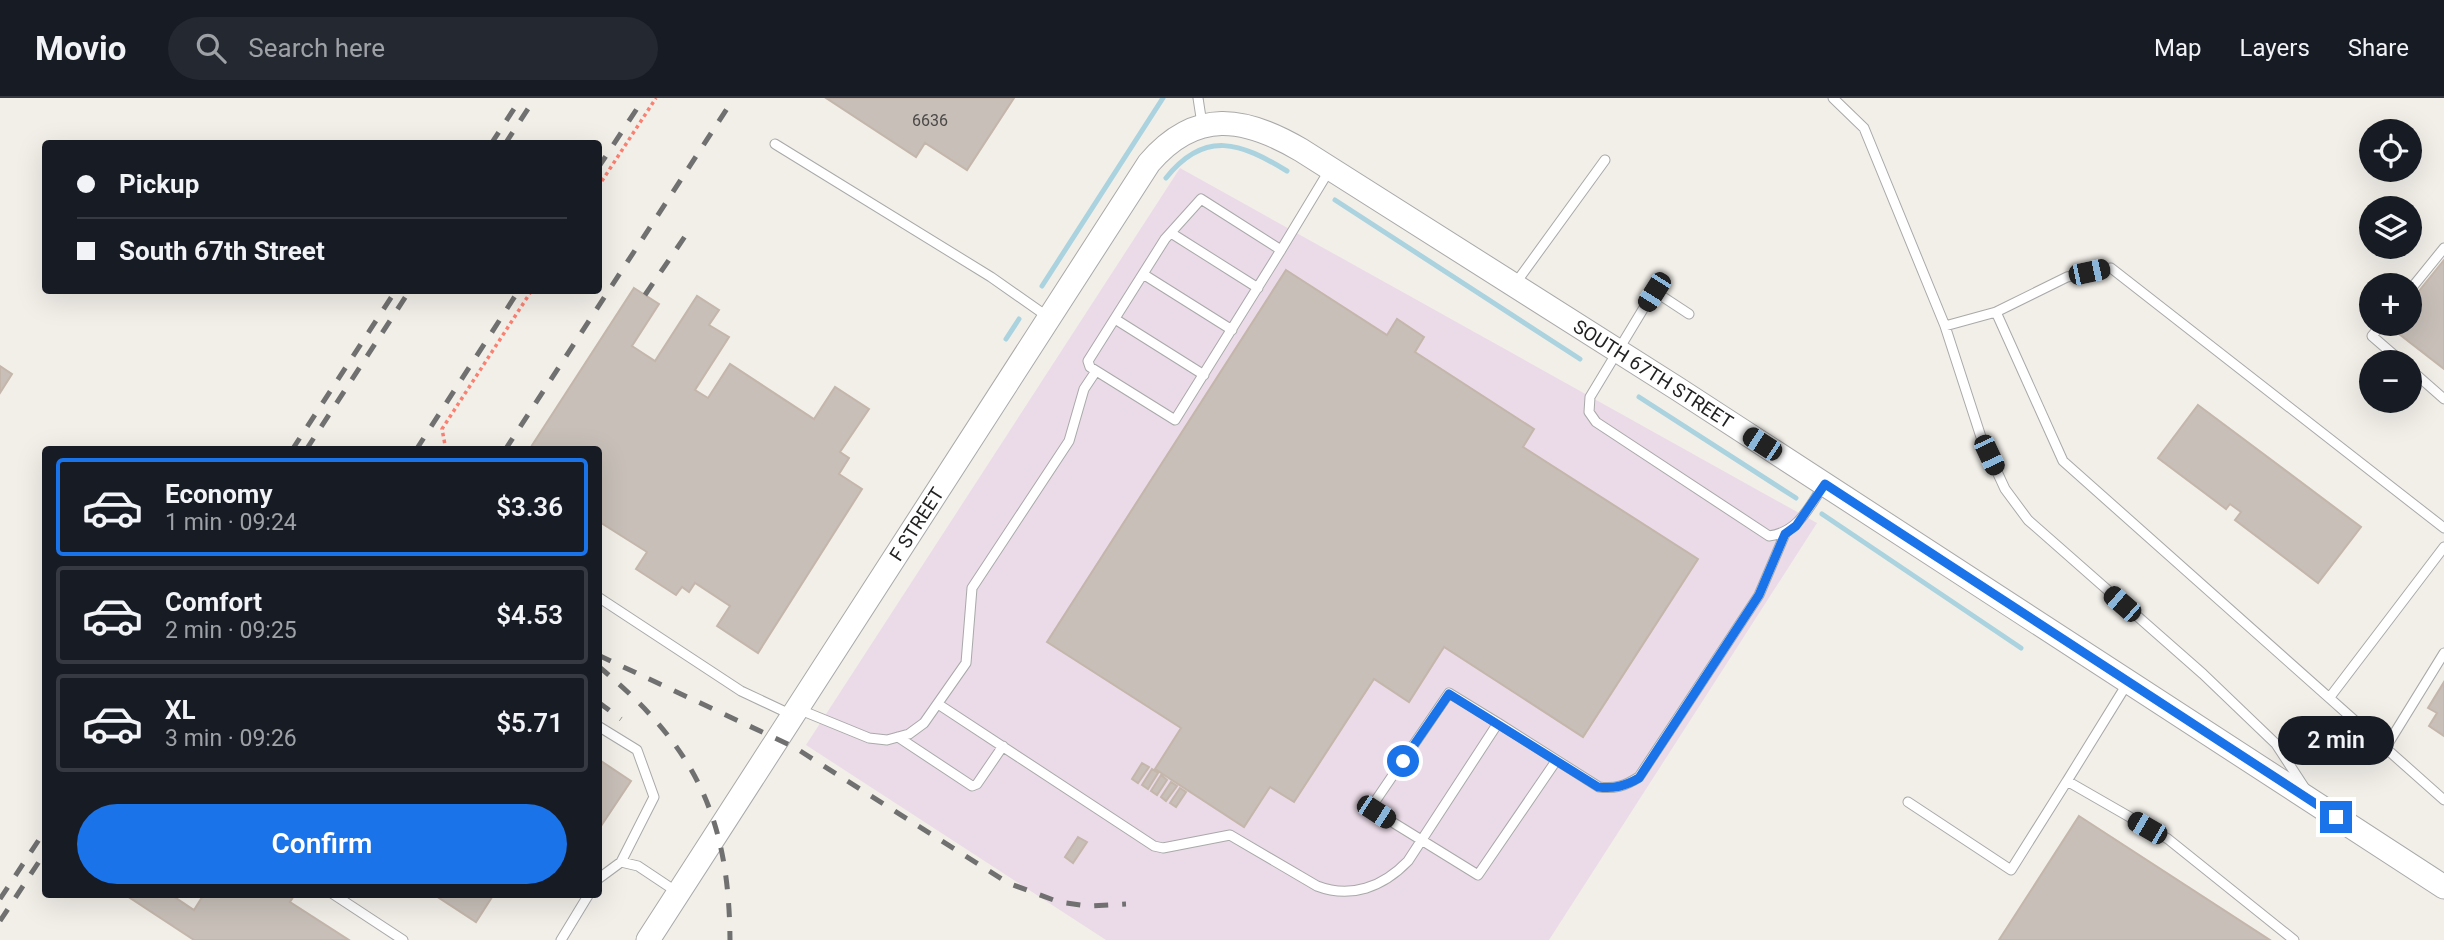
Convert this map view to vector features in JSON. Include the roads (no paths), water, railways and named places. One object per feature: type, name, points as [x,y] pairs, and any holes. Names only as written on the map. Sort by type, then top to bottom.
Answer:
[{"type":"street","name":"SOUTH 67TH STREET","points":[[1203,126],[1255,126],[1331,169],[1825,484],[2444,887]]},
{"type":"street","name":"F STREET","points":[[648,940],[1149,163],[1169,143],[1203,126]]},
{"type":"lane","points":[[1198,98],[1203,126]]},
{"type":"lane","points":[[1833,98],[1864,128],[1945,326],[1981,438],[2005,489],[2028,520],[2203,674],[2276,744],[2314,803]]},
{"type":"lane","points":[[775,144],[991,277],[1050,318]]},
{"type":"lane","points":[[1514,286],[1605,160]]},
{"type":"lane","points":[[1281,250],[1200,199],[1171,233],[1088,361],[1096,371],[1175,420],[1204,375],[1331,169]]},
{"type":"lane","points":[[1171,233],[1258,288]]},
{"type":"lane","points":[[2422,275],[2444,248]]},
{"type":"lane","points":[[1945,326],[1996,312],[2067,277],[2111,268],[2444,527]]},
{"type":"lane","points":[[1143,274],[1231,330]]},
{"type":"lane","points":[[1689,314],[1654,292],[1590,397],[1589,412],[1596,422],[1769,536],[1785,534],[1796,526],[1825,484]]},
{"type":"lane","points":[[1996,312],[2063,461],[2444,800]]},
{"type":"lane","points":[[1115,319],[1204,375]]},
{"type":"lane","points":[[2372,336],[2388,350]]},
{"type":"lane","points":[[602,600],[741,691],[796,713],[869,737],[887,740],[898,737],[924,723],[966,663],[972,588],[1069,441],[1084,389],[1096,371]]},
{"type":"lane","points":[[2422,380],[2444,399]]},
{"type":"lane","points":[[1556,761],[1478,874],[1376,812],[1374,803],[1449,694],[1598,787],[1611,789],[1628,785],[1639,778],[1759,595],[1785,534]]},
{"type":"lane","points":[[2330,697],[2444,547]]},
{"type":"lane","points":[[2386,747],[2444,653]]},
{"type":"lane","points":[[1908,802],[2011,870],[2128,682]]},
{"type":"lane","points":[[938,704],[1154,846],[1163,848],[1230,835],[1331,891],[1350,893],[1373,886],[1395,874],[1421,841],[1498,723]]},
{"type":"lane","points":[[602,728],[637,750],[653,797],[621,862],[602,875]]},
{"type":"lane","points":[[898,737],[972,786],[977,783],[1003,746]]},
{"type":"lane","points":[[2067,781],[2168,839],[2294,940]]},
{"type":"lane","points":[[621,862],[638,866],[679,893]]},
{"type":"lane","points":[[340,898],[403,940]]},
{"type":"lane","points":[[561,940],[587,898]]},
{"type":"waterway","points":[[1042,286],[1163,98]]},
{"type":"waterway","points":[[1166,178],[1195,152],[1224,146],[1254,153],[1287,171]]},
{"type":"waterway","points":[[1335,200],[1580,359]]},
{"type":"waterway","points":[[1006,339],[1019,319]]},
{"type":"waterway","points":[[1639,397],[1796,498]]},
{"type":"waterway","points":[[1822,514],[2021,648]]},
{"type":"railway","points":[[494,140],[521,98]]},
{"type":"railway","points":[[508,140],[535,98]]},
{"type":"railway","points":[[602,162],[644,98]]},
{"type":"railway","points":[[508,446],[734,98]]},
{"type":"railway","points":[[645,295],[688,232]]},
{"type":"railway","points":[[295,446],[393,294]]},
{"type":"railway","points":[[309,446],[407,294]]},
{"type":"railway","points":[[419,446],[516,294]]},
{"type":"railway","points":[[602,657],[794,747],[1008,883],[1059,902],[1088,906],[1126,904]]},
{"type":"railway","points":[[602,670],[659,725],[682,754],[700,786],[713,819],[722,856],[728,896],[730,940]]},
{"type":"railway","points":[[602,705],[621,719]]},
{"type":"railway","points":[[0,899],[42,835]]},
{"type":"railway","points":[[0,921],[42,857]]}]
